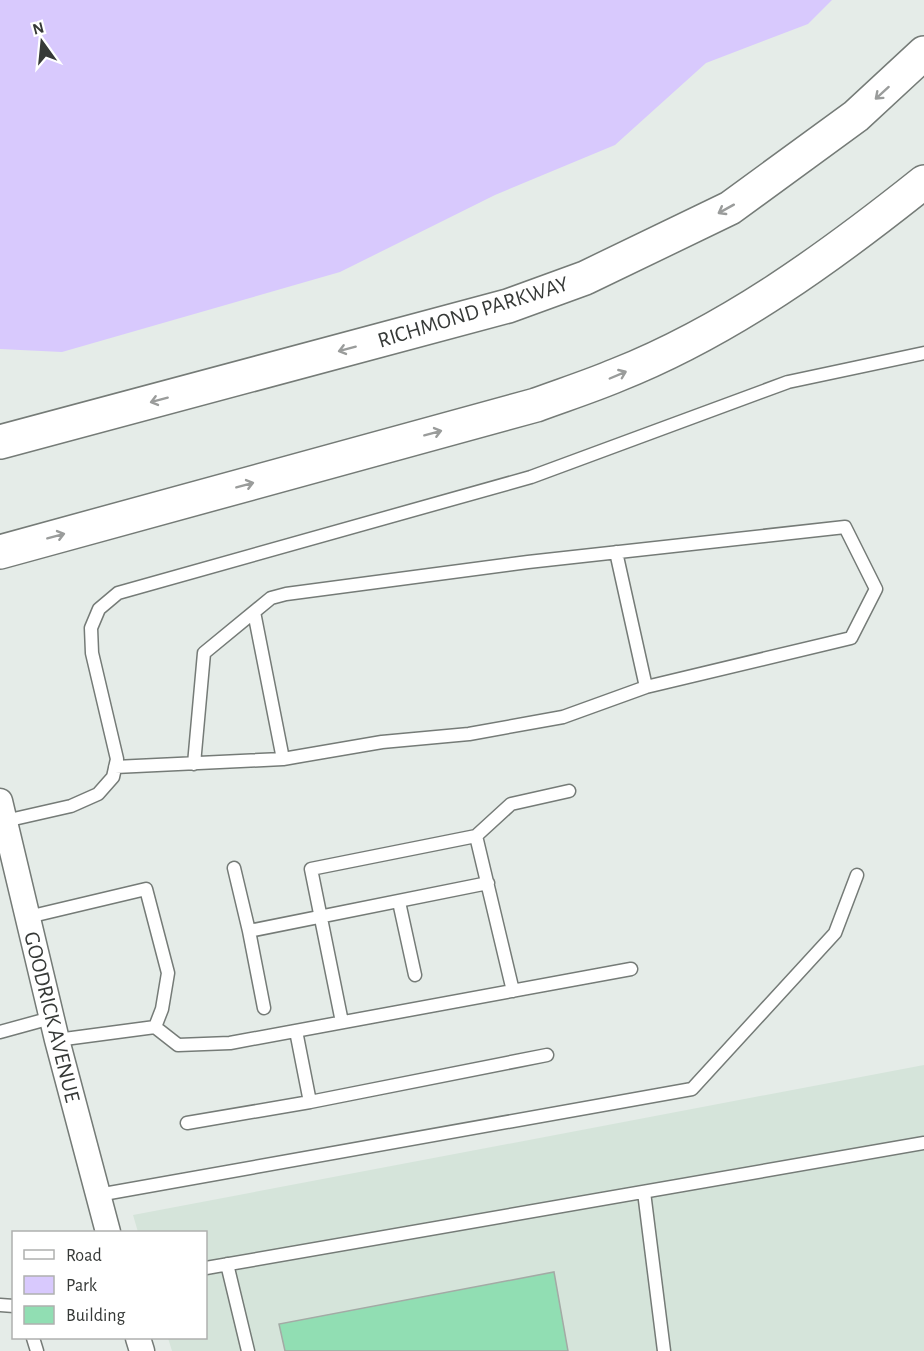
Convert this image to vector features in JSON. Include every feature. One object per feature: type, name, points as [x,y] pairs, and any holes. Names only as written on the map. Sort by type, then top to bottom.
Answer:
[{"type":"highway","name":"RICHMOND PARKWAY","points":[[0,442],[508,306],[585,278],[730,208],[856,116],[924,53]]},
{"type":"highway","points":[[0,552],[536,405],[619,375],[689,341],[769,296],[832,253],[924,182]]},
{"type":"street","name":"GOODRICK AVENUE","points":[[2,811],[54,1029],[107,1231]]},
{"type":"lane","points":[[2,811],[71,806],[98,794],[113,777],[117,759],[92,653],[91,628],[99,609],[118,593],[531,477],[788,382],[924,353]]},
{"type":"lane","points":[[115,767],[194,764],[283,759],[382,742],[469,734],[563,717],[646,687],[851,638],[876,589],[845,527],[616,552],[286,594],[271,598],[204,653],[194,764]]},
{"type":"lane","points":[[616,552],[646,687]]},
{"type":"lane","points":[[254,612],[283,759]]},
{"type":"lane","points":[[342,1022],[311,869],[476,836],[511,804],[569,791]]},
{"type":"lane","points":[[476,836],[513,991]]},
{"type":"lane","points":[[234,868],[264,1008]]},
{"type":"lane","points":[[98,1195],[692,1089],[835,933],[857,875]]},
{"type":"lane","points":[[249,931],[488,883]]},
{"type":"lane","points":[[28,917],[146,889],[168,973],[162,1010],[155,1027]]},
{"type":"lane","points":[[399,902],[415,975]]},
{"type":"lane","points":[[0,1032],[155,1027],[178,1045],[230,1043],[632,969]]},
{"type":"lane","points":[[296,1031],[310,1102]]},
{"type":"lane","points":[[187,1123],[310,1102],[547,1055]]},
{"type":"lane","points":[[207,1268],[924,1143]]},
{"type":"lane","points":[[644,1192],[664,1351]]},
{"type":"lane","points":[[227,1264],[248,1351]]},
{"type":"shaded area","points":[[924,1065],[924,1351],[172,1351],[168,1339],[207,1339],[207,1231],[138,1231],[133,1215]]},
{"type":"green space","points":[[0,0],[832,0],[808,24],[706,63],[615,145],[495,195],[340,272],[62,352],[0,349]]},
{"type":"building","points":[[554,1272],[568,1351],[285,1351],[279,1324]]}]
